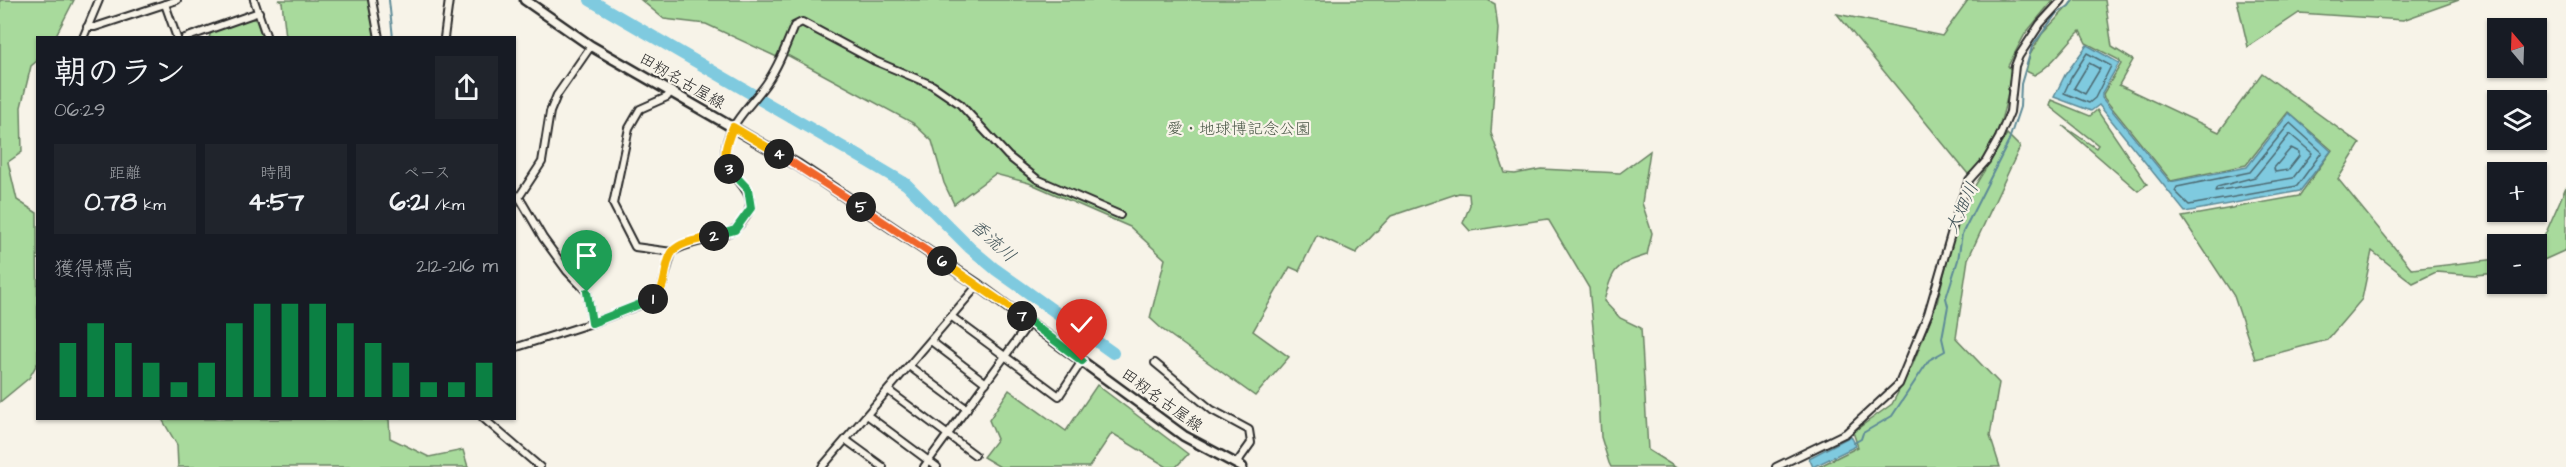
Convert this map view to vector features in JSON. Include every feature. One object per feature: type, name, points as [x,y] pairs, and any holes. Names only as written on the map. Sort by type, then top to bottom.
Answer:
[{"type":"main road","name":"田籾名古屋線","points":[[525,0],[591,46],[798,165],[978,285],[1184,436],[1239,466]]},
{"type":"street","points":[[83,36],[99,0]]},
{"type":"street","points":[[87,27],[94,27],[177,0]]},
{"type":"street","points":[[255,0],[266,36]]},
{"type":"street","points":[[372,0],[379,36]]},
{"type":"street","points":[[444,36],[449,0]]},
{"type":"street","points":[[1776,467],[1846,433],[1899,384],[1928,314],[1960,203],[1969,180],[1986,161],[2010,112],[2015,66],[2019,56],[2040,24],[2062,0]]},
{"type":"street","points":[[165,4],[176,36]]},
{"type":"street","points":[[204,34],[259,12]]},
{"type":"street","points":[[516,347],[592,323],[655,299],[660,294],[672,252],[683,244],[735,230],[751,208],[748,189],[733,177],[725,163],[726,146],[733,127],[767,83],[794,26],[802,22],[875,61],[932,85],[960,104],[1008,156],[1037,179],[1120,215]]},
{"type":"street","points":[[591,46],[557,94],[550,112],[542,162],[519,197],[549,247],[587,292],[592,323]]},
{"type":"street","points":[[671,92],[667,97],[640,109],[629,128],[613,204],[635,247],[672,252]]},
{"type":"street","points":[[825,466],[978,285]]},
{"type":"street","points":[[952,317],[1059,396],[1082,361]]},
{"type":"street","points":[[924,467],[1030,322]]},
{"type":"street","points":[[931,341],[986,383]]},
{"type":"street","points":[[1155,363],[1212,410],[1249,430],[1251,443],[1239,466]]},
{"type":"street","points":[[909,366],[967,409]]},
{"type":"street","points":[[889,391],[975,455]]},
{"type":"street","points":[[867,415],[937,467]]},
{"type":"street","points":[[485,420],[540,467]]},
{"type":"street","points":[[846,440],[883,467]]},
{"type":"green space","points":[[0,0],[74,0],[56,36],[36,36],[36,62],[31,66],[21,107],[22,152],[8,162],[17,200],[36,212],[36,366],[29,378],[0,402]]},
{"type":"green space","points":[[278,0],[369,0],[377,36],[286,36],[282,2]]},
{"type":"green space","name":"愛・地球博記念公園","points":[[641,0],[1488,0],[1495,4],[1498,29],[1491,133],[1505,173],[1515,174],[1541,169],[1620,173],[1650,151],[1642,203],[1652,233],[1647,255],[1628,262],[1616,270],[1604,301],[1620,318],[1641,328],[1648,450],[1675,467],[1611,467],[1601,437],[1598,377],[1589,288],[1548,219],[1470,231],[1463,223],[1470,205],[1469,194],[1459,193],[1391,216],[1356,253],[1317,235],[1299,271],[1290,267],[1253,331],[1289,357],[1255,396],[1163,330],[1150,318],[1165,259],[1130,227],[1029,183],[995,174],[954,204],[944,183],[932,141],[913,123],[789,56],[782,54],[779,58],[706,24],[664,19]]},
{"type":"green space","points":[[1968,0],[2053,0],[2025,34],[2008,66],[2012,71],[1999,127],[1986,155],[1968,174],[1837,14],[1942,36]]},
{"type":"green space","points":[[2074,0],[2105,0],[2112,47],[2133,60],[2119,85],[2219,132],[2262,73],[2360,144],[2338,179],[2412,269],[2487,260],[2487,274],[2436,272],[2413,283],[2372,251],[2362,299],[2327,340],[2255,359],[2234,296],[2182,217],[2299,196],[2332,150],[2288,112],[2246,165],[2171,181],[2104,98],[2103,94],[2121,64],[2119,60],[2086,43],[2080,31],[2053,61],[2034,75],[2026,71],[2030,55],[2042,34]]},
{"type":"green space","points":[[2237,0],[2459,0],[2403,20],[2299,13],[2248,47]]},
{"type":"green space","points":[[251,18],[256,20],[262,36],[210,36],[211,32]]},
{"type":"green space","points":[[2051,100],[2090,116],[2097,110],[2147,184],[2138,191],[2063,126],[2096,148],[2098,145],[2049,106]]},
{"type":"green space","points":[[2007,134],[2020,147],[1968,259],[1956,338],[1999,383],[1990,436],[2000,467],[1818,467],[1858,447],[1853,432],[1892,404],[1913,364],[1937,303],[1954,233],[1971,192]]},
{"type":"green space","points":[[2566,187],[2566,250],[2547,259],[2545,234]]},
{"type":"green space","points":[[1097,385],[1188,454],[1176,467],[1167,467],[1112,433],[1089,467],[1000,467],[983,457],[997,439],[989,420],[1009,390],[1066,431]]},
{"type":"green space","points":[[163,420],[389,420],[390,438],[429,457],[463,450],[468,467],[178,467],[177,445]]},
{"type":"water","points":[[2087,45],[2119,63],[2102,93],[2102,98],[2170,182],[2247,167],[2289,113],[2331,151],[2300,191],[2185,212],[2099,105],[2091,111],[2054,97],[2065,75]]},
{"type":"water","points":[[1851,436],[1856,446],[1813,467],[1809,458]]},
{"type":"waterway","points":[[389,0],[393,36]]},
{"type":"waterway","name":"香流川","points":[[590,0],[752,94]]},
{"type":"waterway","name":"大畑川","points":[[1854,443],[1861,439],[1863,433],[1892,416],[1929,360],[1945,351],[1942,338],[1948,306],[1946,298],[1958,260],[1962,234],[2008,143],[2020,107],[2021,84],[2032,47],[2056,14],[2069,6],[2073,0]]},
{"type":"waterway","name":"香流川","points":[[761,100],[846,149]]},
{"type":"waterway","name":"香流川","points":[[852,152],[906,184],[970,248],[995,269],[1113,353]]},
{"type":"route","points":[[587,292],[592,323],[655,299],[660,294],[672,252],[683,244],[735,230],[743,221],[751,208],[748,189],[733,177],[725,163],[726,146],[733,127],[798,165],[978,285],[1082,361]]}]
